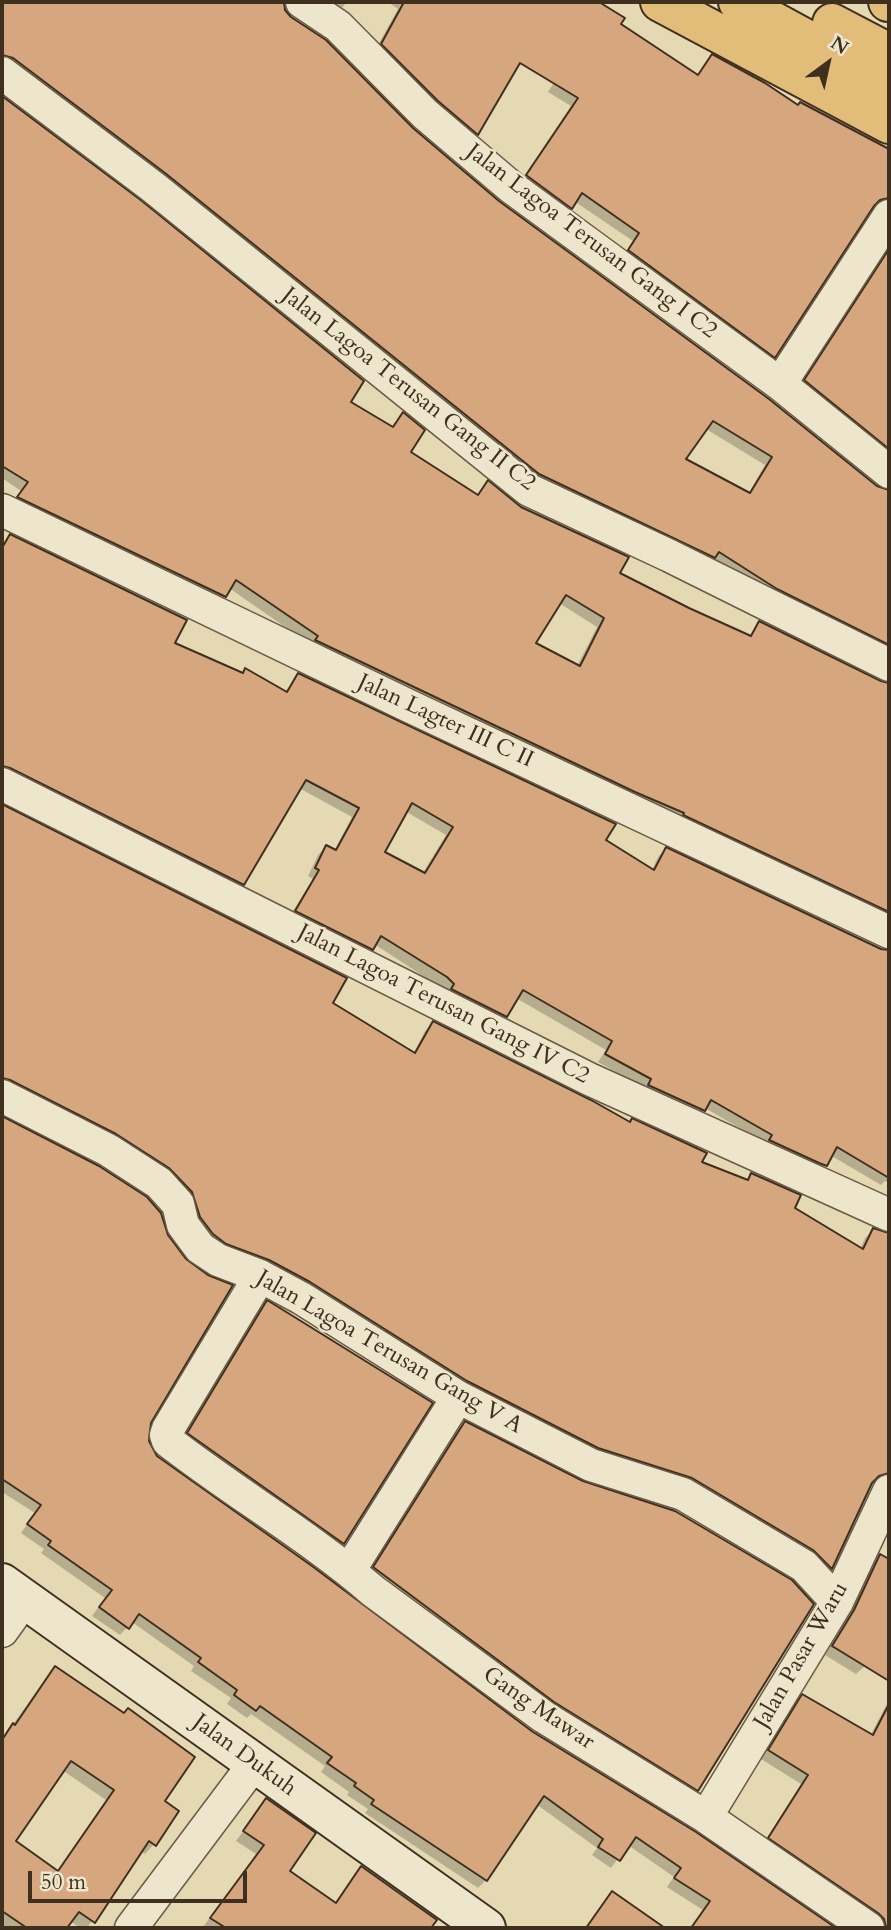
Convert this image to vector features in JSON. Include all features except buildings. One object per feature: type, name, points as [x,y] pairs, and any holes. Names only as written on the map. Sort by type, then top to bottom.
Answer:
[{"type":"highway","points":[[660,2],[889,124]]},
{"type":"highway","points":[[738,2],[889,84]]},
{"type":"highway","points":[[791,2],[889,53]]},
{"type":"street","name":"Jalan Lagoa Terusan Gang I C2","points":[[302,2],[338,26],[425,114],[510,187],[780,384],[889,472]]},
{"type":"street","name":"Jalan Lagoa Terusan Gang II C2","points":[[2,73],[153,187],[529,490],[670,556],[889,665]]},
{"type":"street","points":[[780,384],[889,216]]},
{"type":"street","name":"Jalan Lagter III C II","points":[[2,510],[409,706],[889,932]]},
{"type":"street","name":"Jalan Lagoa Terusan Gang IV C2","points":[[2,784],[589,1079],[889,1215]]},
{"type":"street","name":"Jalan Lagoa Terusan Gang V A","points":[[2,1096],[108,1150],[159,1183],[178,1204],[183,1225],[200,1248],[218,1260],[260,1276],[301,1298],[458,1397],[591,1465],[683,1494],[804,1566],[836,1602]]},
{"type":"street","name":"Gang Mawar","points":[[260,1276],[166,1435],[168,1441],[349,1571],[544,1717],[706,1817],[868,1928]]},
{"type":"street","points":[[349,1571],[458,1397]]},
{"type":"street","name":"Jalan Pasar Waru","points":[[706,1817],[836,1602],[878,1546],[889,1491]]},
{"type":"street","points":[[2,1631],[13,1591]]},
{"type":"street","name":"Jalan Dukuh","points":[[13,1591],[483,1927]]},
{"type":"street","points":[[131,1928],[254,1764]]}]
